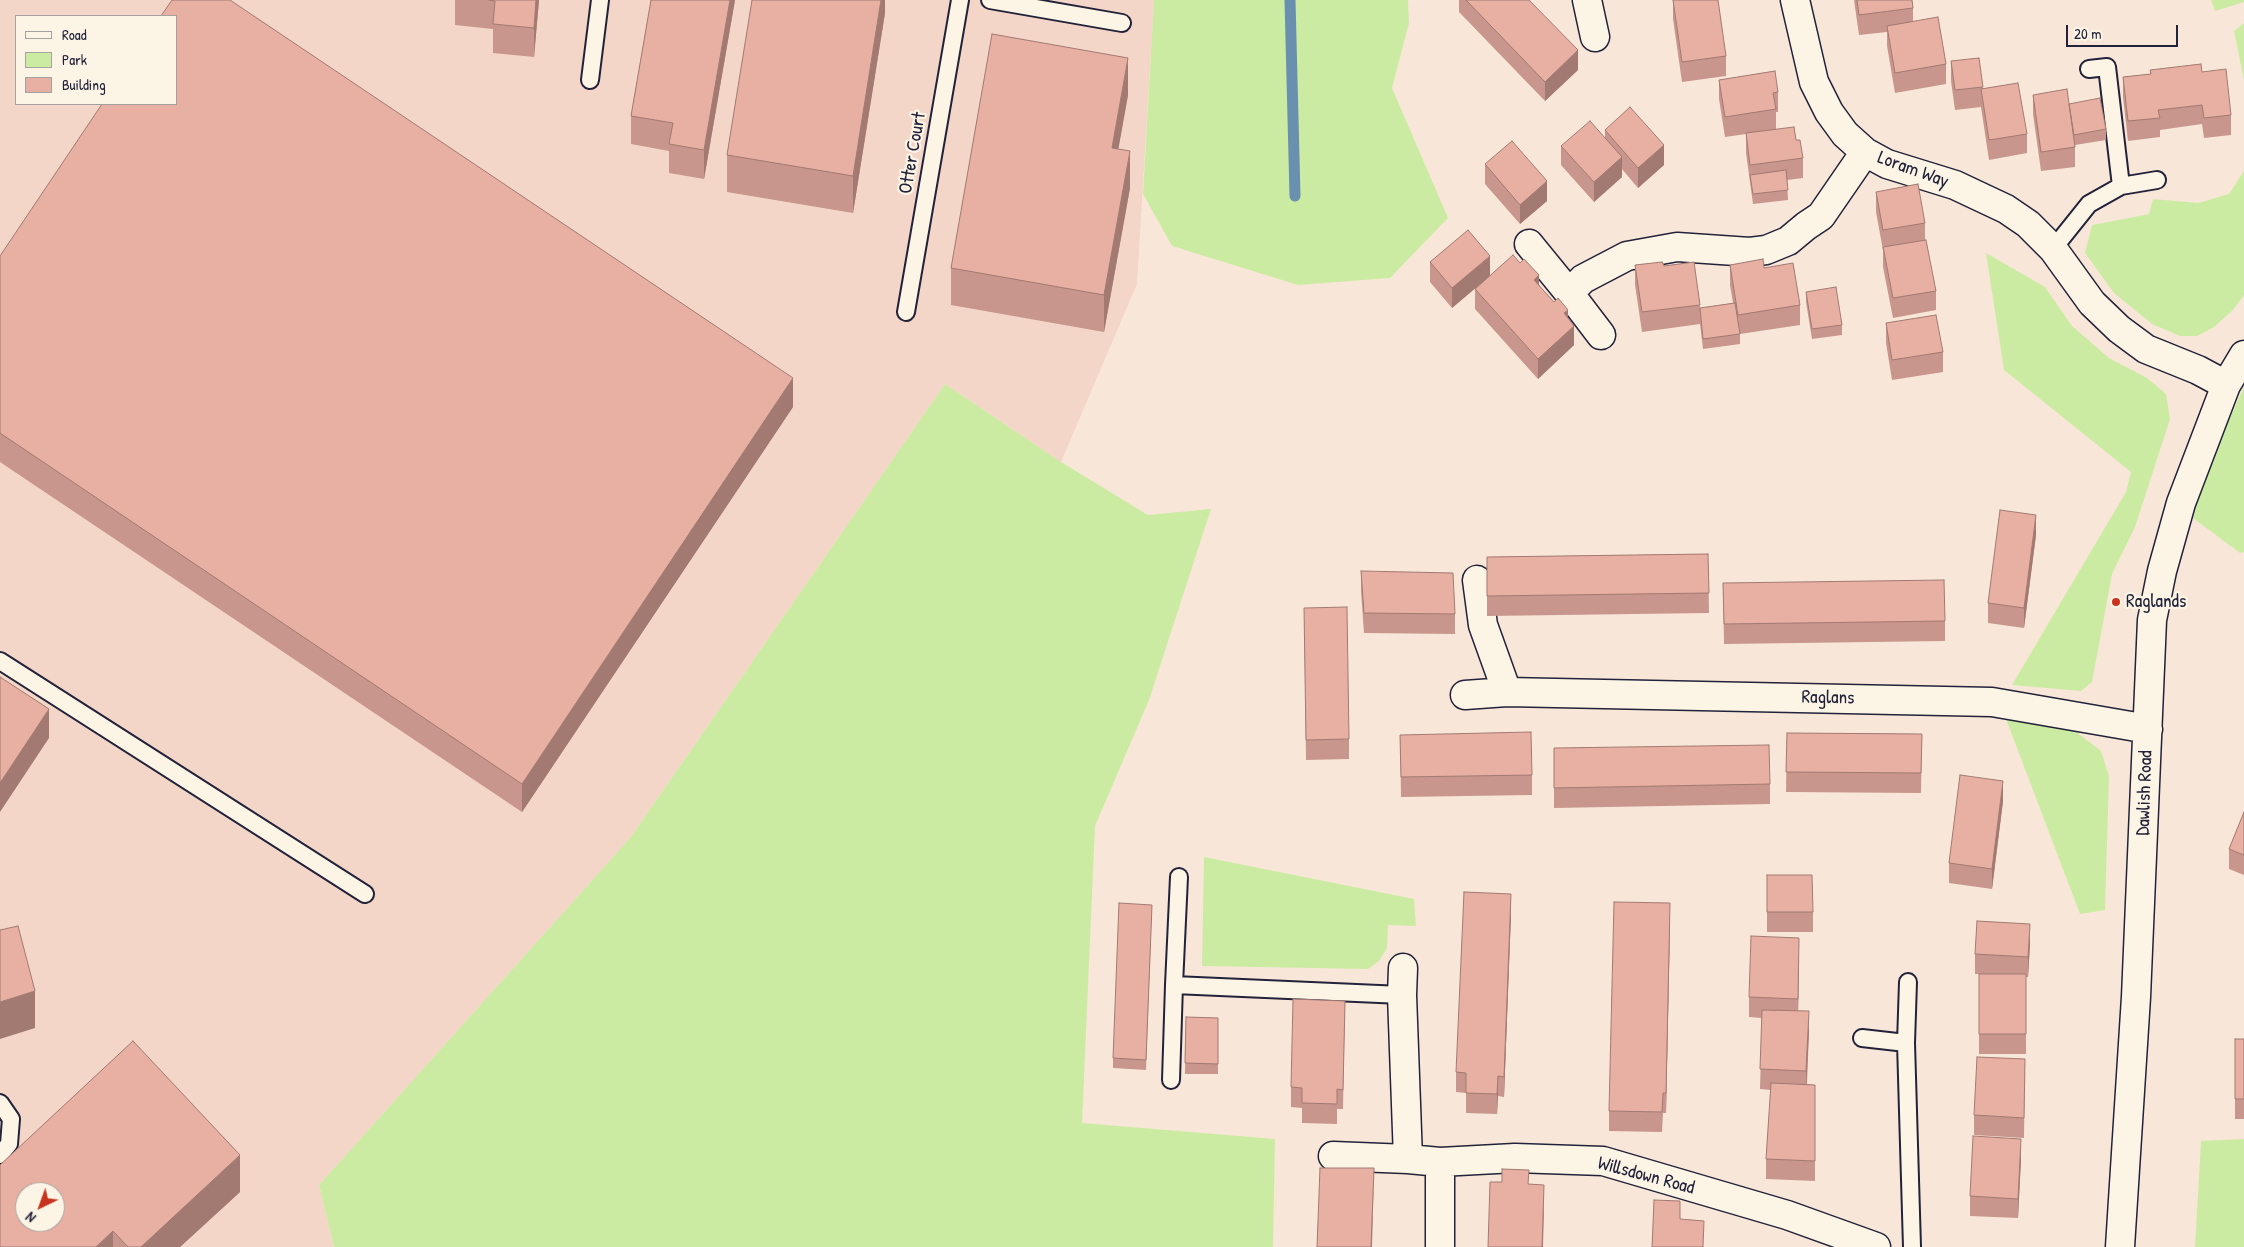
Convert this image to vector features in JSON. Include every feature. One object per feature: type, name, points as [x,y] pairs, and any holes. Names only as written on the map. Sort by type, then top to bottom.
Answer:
[{"type":"street","points":[[1587,0],[1595,36]]},
{"type":"street","name":"Loram Way","points":[[1795,0],[1814,82],[1829,112],[1845,134],[1865,152],[1886,164],[1955,185],[2006,209],[2028,224],[2052,249],[2092,304],[2119,329],[2146,349],[2198,370],[2226,385]]},
{"type":"street","points":[[1569,293],[1583,279],[1627,256],[1677,247],[1750,252],[1766,250],[1788,241],[1821,216],[1865,152]]},
{"type":"street","points":[[1529,244],[1601,335]]},
{"type":"street","name":"Dawlish Road","points":[[2120,1247],[2136,998],[2152,620],[2162,571],[2182,503],[2226,385],[2244,355]]},
{"type":"street","points":[[1478,580],[1483,625],[1507,692]]},
{"type":"street","name":"Raglans","points":[[1465,695],[1507,692],[1992,702],[2148,729]]},
{"type":"street","points":[[1403,968],[1402,995],[1408,1159]]},
{"type":"street","name":"Willsdown Road","points":[[1334,1156],[1440,1162],[1515,1158],[1603,1161],[1787,1216],[1876,1247]]},
{"type":"street","points":[[1440,1162],[1440,1247]]},
{"type":"lane","points":[[590,80],[600,0]]},
{"type":"lane","name":"Otter Court","points":[[906,312],[960,0]]},
{"type":"lane","points":[[990,0],[1122,23]]},
{"type":"lane","points":[[2089,69],[2107,67],[2121,186]]},
{"type":"lane","points":[[2052,249],[2088,204],[2121,186],[2157,180]]},
{"type":"lane","points":[[0,661],[365,894]]},
{"type":"lane","points":[[1172,1080],[1179,877]]},
{"type":"lane","points":[[1908,982],[1906,1042],[1912,1247]]},
{"type":"lane","points":[[1174,985],[1402,995]]},
{"type":"lane","points":[[1862,1038],[1906,1042]]},
{"type":"lane","points":[[0,1104],[11,1119],[10,1144],[0,1155]]},
{"type":"shaded area","points":[[0,0],[1154,0],[1137,284],[1061,462],[945,384],[630,838],[319,1185],[334,1247],[0,1247]]},
{"type":"green space","points":[[1154,0],[1408,0],[1409,23],[1392,88],[1448,218],[1390,278],[1298,285],[1172,246],[1143,194]]},
{"type":"green space","points":[[2211,0],[2244,0],[2244,2],[2215,11]]},
{"type":"green space","points":[[2244,23],[2244,80],[2234,31]]},
{"type":"green space","points":[[2244,171],[2244,295],[2233,310],[2214,327],[2197,336],[2180,336],[2152,324],[2114,293],[2085,253],[2092,225],[2149,214],[2153,199],[2198,203],[2229,194]]},
{"type":"green space","points":[[1986,253],[2045,287],[2072,326],[2109,358],[2147,378],[2166,394],[2170,419],[2135,527],[2112,574],[2092,682],[2081,691],[2012,685],[2126,492],[2131,472],[2004,370]]},
{"type":"green space","points":[[945,384],[1061,462],[1148,515],[1211,509],[1149,700],[1095,826],[1082,1123],[1275,1139],[1273,1247],[334,1247],[319,1185],[630,838]]},
{"type":"green space","points":[[2244,387],[2244,552],[2240,553],[2193,518],[2201,487],[2218,443]]},
{"type":"green space","points":[[2006,719],[2075,731],[2101,751],[2109,776],[2105,910],[2080,914]]},
{"type":"green space","points":[[1204,857],[1414,899],[1416,926],[1388,925],[1387,948],[1379,961],[1368,969],[1202,966]]},
{"type":"green space","points":[[2244,1139],[2244,1247],[2195,1247],[2201,1141]]},
{"type":"building","points":[[172,0],[230,0],[793,378],[522,784],[0,433],[0,256],[101,105],[178,105],[178,15],[162,15]]},
{"type":"building","points":[[489,0],[536,0],[534,28],[493,24],[495,1]]},
{"type":"building","points":[[651,0],[730,0],[704,150],[669,144],[673,123],[631,116]]},
{"type":"building","points":[[752,0],[881,0],[853,176],[727,155]]},
{"type":"building","points":[[1466,0],[1529,0],[1578,50],[1545,82]]},
{"type":"building","points":[[1673,0],[1718,0],[1726,56],[1682,62]]},
{"type":"building","points":[[1857,0],[1912,0],[1913,8],[1859,15]]},
{"type":"building","points":[[1938,17],[1946,64],[1895,73],[1887,26]]},
{"type":"building","points":[[992,34],[1128,58],[1112,148],[1130,151],[1104,295],[951,268]]},
{"type":"building","points":[[1979,58],[1983,87],[1955,90],[1951,61]]},
{"type":"building","points":[[2201,64],[2202,72],[2226,69],[2231,115],[2204,118],[2202,105],[2158,110],[2160,118],[2128,121],[2123,77],[2151,74],[2150,70]]},
{"type":"building","points":[[1775,71],[1778,92],[1773,93],[1776,109],[1725,117],[1719,80]]},
{"type":"building","points":[[2018,83],[2027,134],[1989,140],[1981,89]]},
{"type":"building","points":[[2067,89],[2075,147],[2041,152],[2033,95]]},
{"type":"building","points":[[2100,98],[2106,129],[2074,135],[2069,104]]},
{"type":"building","points":[[1630,107],[1664,145],[1638,168],[1605,130]]},
{"type":"building","points":[[1590,121],[1622,157],[1594,182],[1561,146]]},
{"type":"building","points":[[1794,127],[1796,140],[1800,140],[1803,158],[1750,165],[1746,133]]},
{"type":"building","points":[[1512,141],[1547,181],[1520,205],[1485,164]]},
{"type":"building","points":[[1786,170],[1788,190],[1753,194],[1750,175]]},
{"type":"building","points":[[1918,184],[1925,223],[1883,230],[1876,192]]},
{"type":"building","points":[[1468,230],[1490,256],[1452,288],[1430,262]]},
{"type":"building","points":[[1926,240],[1936,291],[1893,298],[1883,247]]},
{"type":"building","points":[[1513,255],[1520,263],[1524,259],[1539,275],[1534,280],[1554,302],[1558,298],[1568,310],[1564,313],[1574,326],[1538,359],[1475,289]]},
{"type":"building","points":[[1763,259],[1764,268],[1793,263],[1800,305],[1738,315],[1730,265]]},
{"type":"building","points":[[1662,262],[1664,266],[1694,262],[1700,305],[1642,312],[1635,265]]},
{"type":"building","points":[[1836,287],[1842,325],[1812,329],[1806,292]]},
{"type":"building","points":[[1735,303],[1740,334],[1703,339],[1700,308]]},
{"type":"building","points":[[1936,315],[1943,352],[1892,360],[1886,323]]},
{"type":"building","points":[[2000,510],[2036,515],[2024,608],[1988,603]]},
{"type":"building","points":[[1708,554],[1709,593],[1487,596],[1487,557]]},
{"type":"building","points":[[1361,571],[1453,573],[1455,614],[1364,613]]},
{"type":"building","points":[[1944,580],[1945,621],[1724,624],[1723,583]]},
{"type":"building","points":[[1347,607],[1349,739],[1306,740],[1304,608]]},
{"type":"building","points":[[0,677],[49,709],[0,783]]},
{"type":"building","points":[[1531,732],[1532,775],[1401,777],[1400,735]]},
{"type":"building","points":[[1787,733],[1922,734],[1921,773],[1786,772]]},
{"type":"building","points":[[1769,745],[1770,784],[1554,788],[1554,748]]},
{"type":"building","points":[[1960,775],[2003,781],[1992,869],[1949,863]]},
{"type":"building","points":[[2244,812],[2244,855],[2229,849]]},
{"type":"building","points":[[1767,875],[1812,875],[1813,912],[1767,912]]},
{"type":"building","points":[[1464,892],[1511,894],[1504,1077],[1498,1076],[1497,1094],[1466,1093],[1466,1073],[1456,1072]]},
{"type":"building","points":[[1614,902],[1670,903],[1666,1093],[1663,1093],[1662,1112],[1609,1111]]},
{"type":"building","points":[[1119,903],[1152,905],[1146,1060],[1113,1058]]},
{"type":"building","points":[[1977,921],[2030,924],[2028,957],[1975,954]]},
{"type":"building","points":[[18,926],[35,991],[0,1002],[0,930]]},
{"type":"building","points":[[1751,936],[1799,938],[1798,999],[1749,997]]},
{"type":"building","points":[[1979,974],[2026,974],[2026,1034],[1979,1034]]},
{"type":"building","points":[[1293,999],[1345,1001],[1343,1090],[1337,1089],[1337,1104],[1302,1103],[1302,1088],[1291,1087]]},
{"type":"building","points":[[1762,1010],[1809,1011],[1806,1071],[1760,1069]]},
{"type":"building","points":[[1186,1017],[1218,1018],[1218,1064],[1185,1063]]},
{"type":"building","points":[[2235,1039],[2244,1039],[2244,1099],[2235,1099]]},
{"type":"building","points":[[133,1041],[240,1155],[141,1247],[128,1247],[113,1231],[96,1247],[0,1247],[0,1165]]},
{"type":"building","points":[[1977,1057],[2025,1059],[2024,1118],[1974,1115]]},
{"type":"building","points":[[1771,1083],[1815,1085],[1815,1161],[1766,1159]]},
{"type":"building","points":[[1973,1136],[2021,1139],[2018,1199],[1970,1196]]},
{"type":"building","points":[[1320,1168],[1374,1168],[1371,1247],[1317,1247]]},
{"type":"building","points":[[1502,1169],[1529,1170],[1528,1184],[1544,1185],[1542,1247],[1488,1247],[1490,1182],[1502,1182]]},
{"type":"building","points":[[1654,1200],[1680,1201],[1680,1219],[1704,1221],[1703,1247],[1652,1247]]},
{"type":"waterway","points":[[1290,0],[1295,196]]},
{"type":"place","name":"Raglands","points":[[2116,602]]}]
